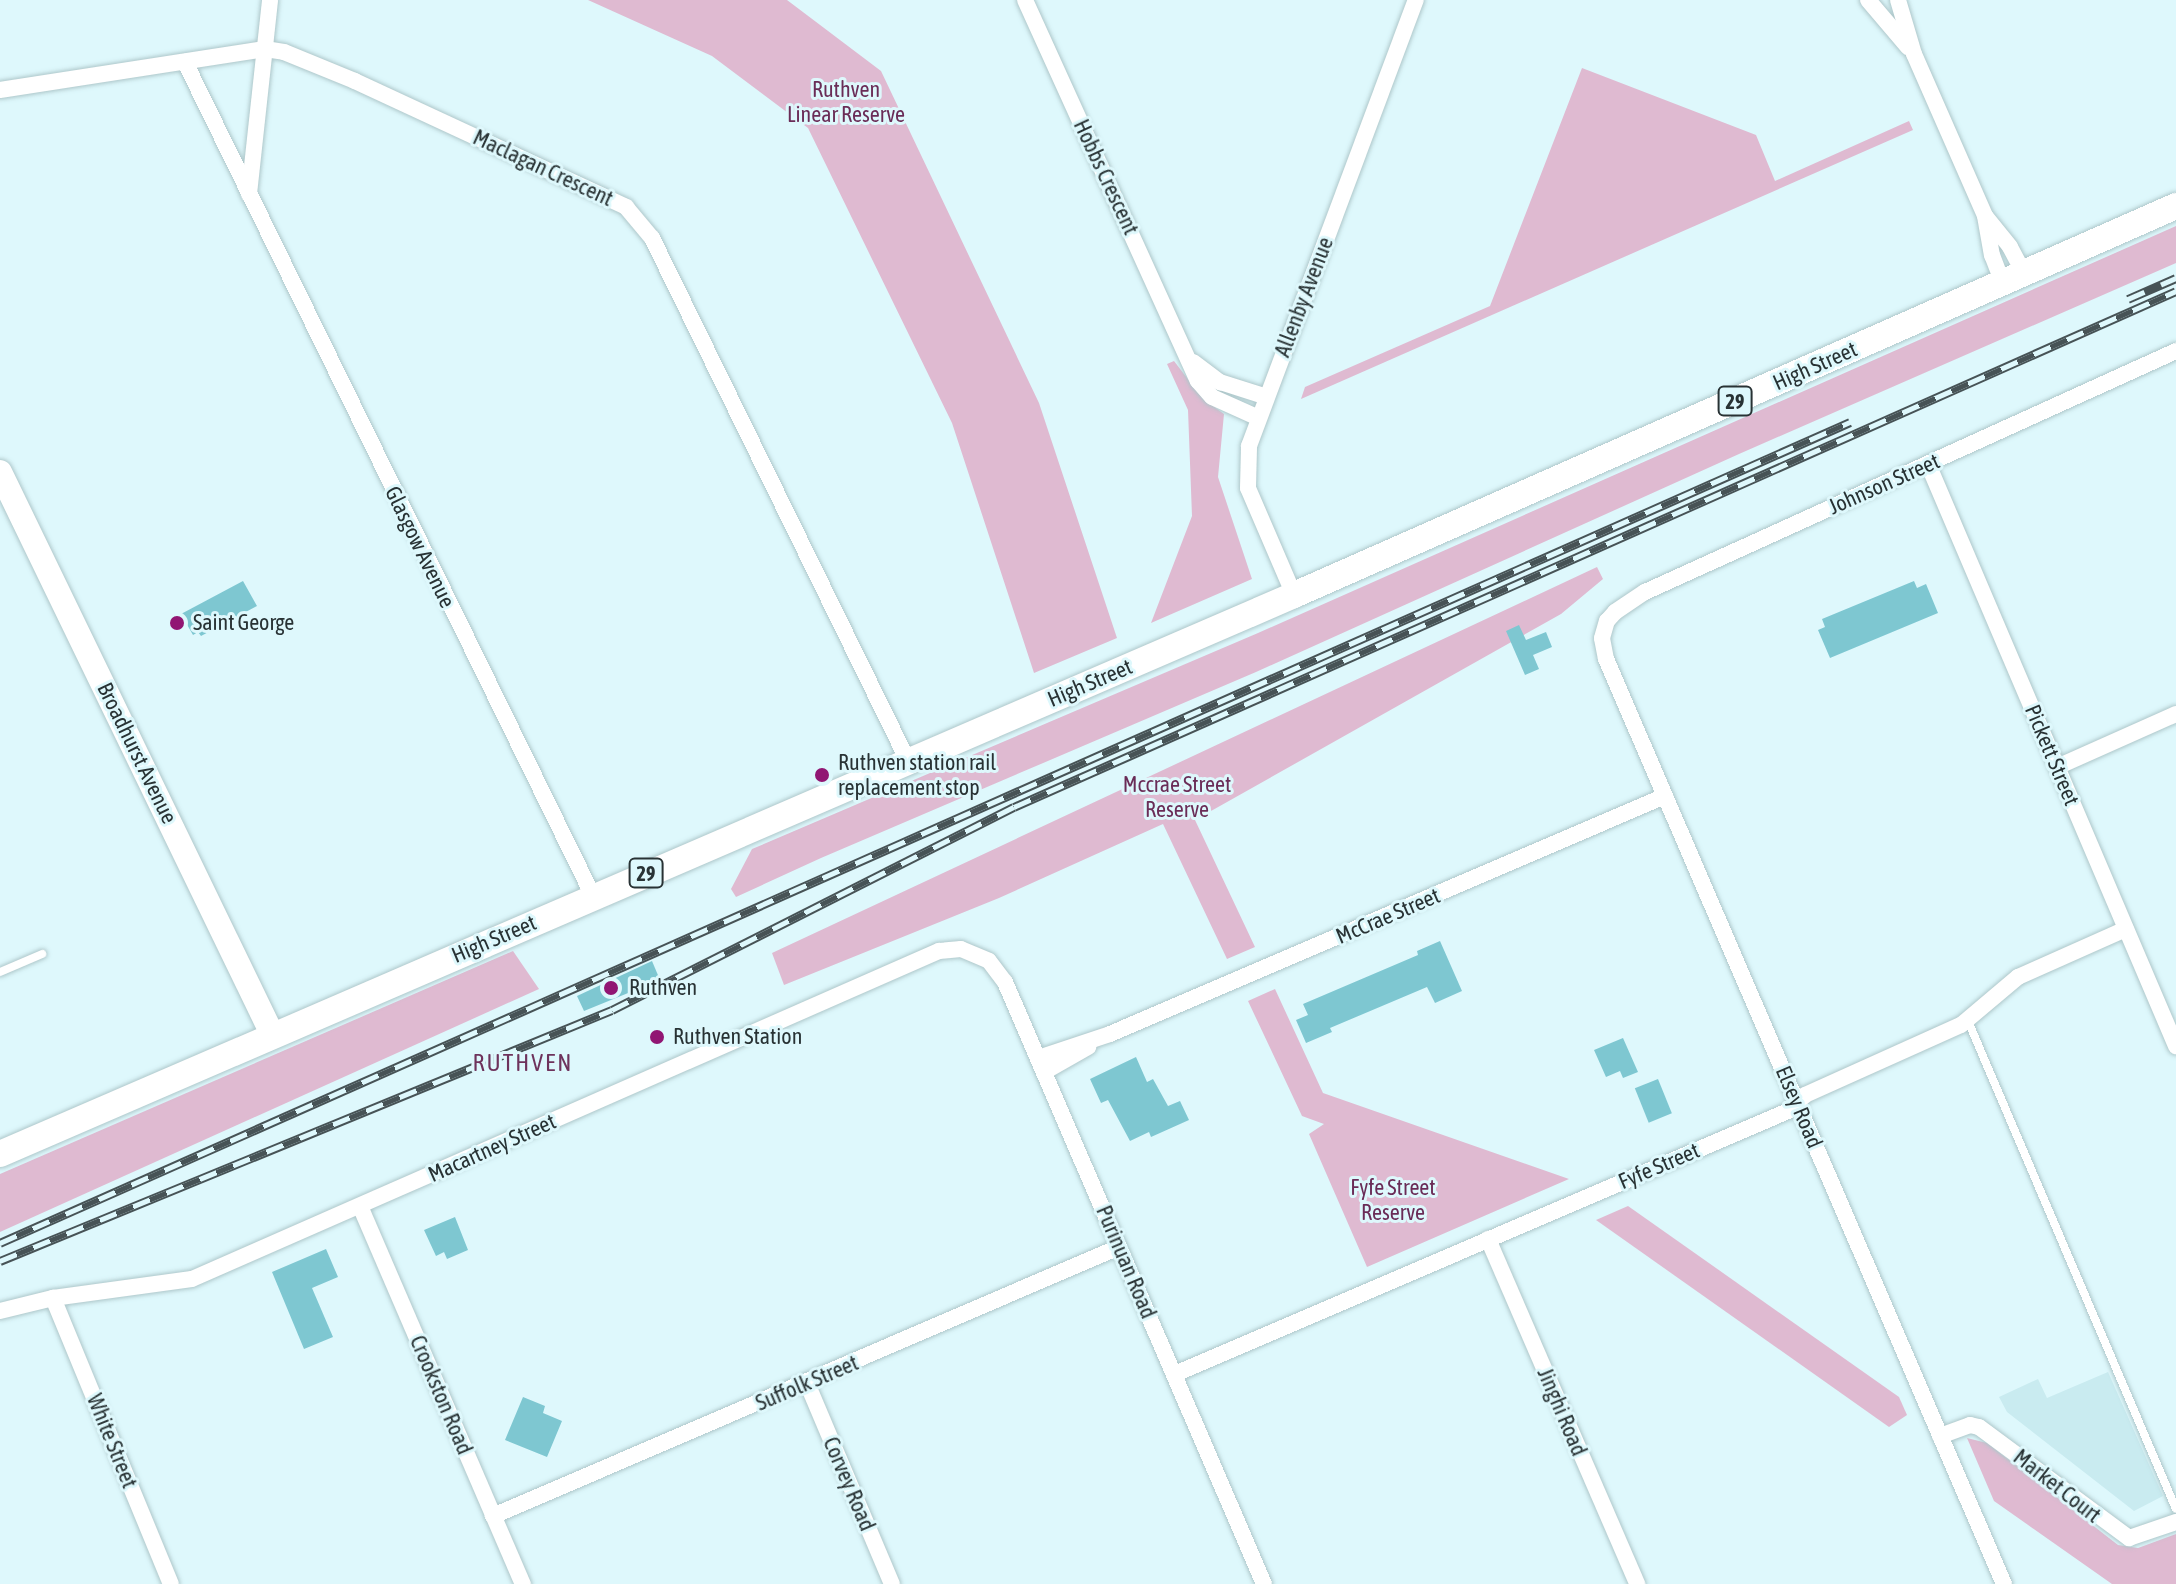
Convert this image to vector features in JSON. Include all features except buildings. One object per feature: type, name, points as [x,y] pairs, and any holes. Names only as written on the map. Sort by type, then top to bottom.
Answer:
[{"type":"main road","name":"High Street","points":[[0,1154],[1294,595],[2176,206]]},
{"type":"street","points":[[249,196],[270,0]]},
{"type":"street","name":"Hobbs Crescent","points":[[1025,0],[1198,381],[1212,397],[1259,418]]},
{"type":"street","name":"Allenby Avenue","points":[[1294,595],[1248,488],[1247,460],[1259,418],[1416,0]]},
{"type":"street","points":[[1868,0],[1914,54]]},
{"type":"street","points":[[1898,0],[1914,54],[1985,216],[1992,255],[2014,278]]},
{"type":"street","name":"Maclagan Crescent","points":[[0,90],[265,49],[301,56],[613,199],[637,216],[712,359],[908,761]]},
{"type":"street","name":"Glasgow Avenue","points":[[185,62],[593,896]]},
{"type":"street","points":[[1985,216],[2010,247],[2014,278]]},
{"type":"street","name":"Johnson Street","points":[[1603,629],[1615,612],[1645,592],[2176,351]]},
{"type":"street","name":"Hobbs Crescent","points":[[1187,355],[1200,370],[1220,382],[1267,397]]},
{"type":"street","name":"Pickett Street","points":[[1928,464],[2176,1046]]},
{"type":"street","name":"Broadhurst Avenue","points":[[0,472],[272,1034]]},
{"type":"street","name":"Elsey Road","points":[[1603,629],[1602,647],[1606,659],[2004,1584]]},
{"type":"street","points":[[2057,767],[2176,714]]},
{"type":"street","name":"McCrae Street","points":[[1041,1065],[1665,796]]},
{"type":"street","name":"Fyfe Street","points":[[1175,1374],[1788,1111],[1805,1095],[1968,1021],[2018,977],[2126,929]]},
{"type":"street","name":"Macartney Street","points":[[0,1311],[53,1298],[192,1279],[939,951],[973,951]]},
{"type":"street","name":"Purinuan Road","points":[[973,951],[1002,974],[1264,1584]]},
{"type":"street","name":"Crookston Road","points":[[360,1206],[523,1584]]},
{"type":"street","name":"Jinghi Road","points":[[1488,1239],[1637,1584]]},
{"type":"street","name":"Suffolk Street","points":[[493,1516],[1119,1247]]},
{"type":"street","name":"White Street","points":[[53,1298],[171,1584]]},
{"type":"street","name":"Corvey Road","points":[[807,1383],[892,1584]]},
{"type":"street","name":"Market Court","points":[[1940,1436],[1970,1425],[1989,1432],[2129,1538],[2176,1522]]},
{"type":"lane","points":[[0,972],[42,954]]},
{"type":"lane","points":[[1968,1021],[2176,1509]]},
{"type":"shaded area","points":[[2108,1372],[2163,1496],[2134,1511],[2007,1412],[1999,1397],[2038,1379],[2047,1398]]},
{"type":"green space","name":"Ruthven Linear Reserve","points":[[588,0],[787,0],[881,71],[1039,403],[1117,638],[1034,673],[952,423],[808,128],[712,56]]},
{"type":"green space","points":[[1582,68],[1756,135],[1775,181],[1909,121],[1913,130],[1301,399],[1305,387],[1490,306]]},
{"type":"green space","points":[[2176,226],[2176,263],[1739,454],[1256,672],[736,897],[731,889],[752,849],[1258,633]]},
{"type":"green space","points":[[1174,361],[1203,399],[1224,414],[1218,477],[1252,579],[1151,623],[1192,516],[1188,410],[1167,364]]},
{"type":"green space","name":"Mccrae Street Reserve","points":[[1597,567],[1603,579],[1561,614],[1195,820],[1255,947],[1227,959],[1163,824],[999,898],[784,985],[772,953]]},
{"type":"green space","points":[[513,951],[539,989],[0,1232],[0,1174]]},
{"type":"green space","name":"Fyfe Street Reserve","points":[[1275,989],[1323,1093],[1569,1179],[1367,1267],[1309,1134],[1324,1124],[1302,1116],[1248,1001]]},
{"type":"green space","points":[[1628,1206],[1899,1397],[1907,1415],[1889,1427],[1596,1220]]},
{"type":"green space","points":[[1967,1438],[1987,1443],[2118,1545],[2138,1548],[2176,1534],[2176,1584],[2112,1584],[1994,1501]]},
{"type":"railway","points":[[2128,299],[2176,278]]},
{"type":"railway","points":[[0,1261],[612,1010],[1014,807],[2176,291]]},
{"type":"railway","points":[[0,1243],[1850,422]]},
{"type":"place","name":"Saint George","points":[[177,623]]},
{"type":"place","name":"Ruthven station rail replacement stop","points":[[822,775]]},
{"type":"place","name":"Ruthven","points":[[611,988]]},
{"type":"place","name":"Ruthven Station","points":[[657,1037]]},
{"type":"district","name":"RUTHVEN","points":[[523,1063]]}]
